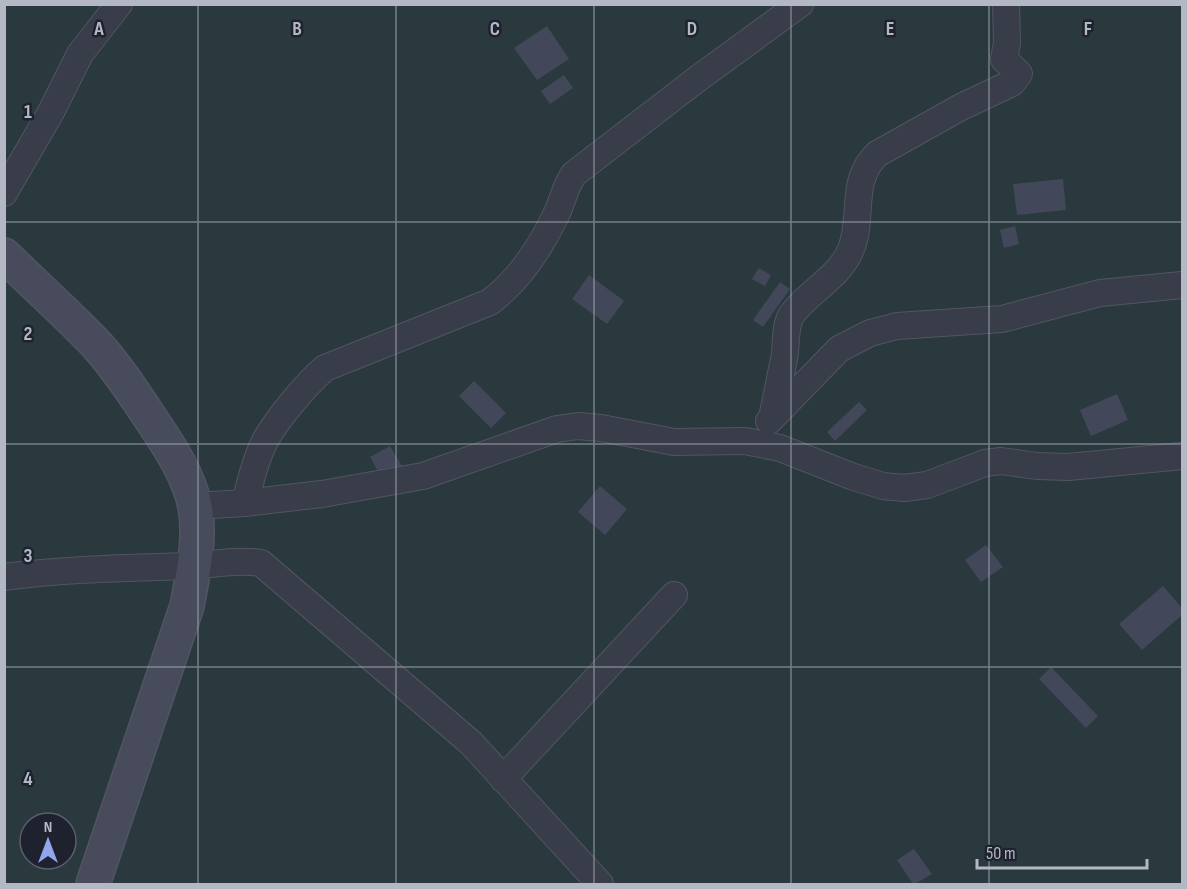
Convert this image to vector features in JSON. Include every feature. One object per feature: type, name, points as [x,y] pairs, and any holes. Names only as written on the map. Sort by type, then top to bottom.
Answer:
[{"type":"street","points":[[4,193],[51,112],[80,54],[119,4]]},
{"type":"street","points":[[245,503],[252,470],[264,442],[309,381],[325,368],[490,302],[523,271],[539,247],[556,215],[566,186],[574,174],[800,4]]},
{"type":"street","points":[[772,418],[789,320],[841,266],[850,251],[855,231],[862,173],[867,163],[877,154],[924,128],[1012,83],[1019,74],[1004,59],[1007,43],[1006,4]]},
{"type":"street","points":[[4,255],[97,346],[131,390],[165,440],[185,476],[195,506],[197,531],[195,566],[187,606],[93,885]]},
{"type":"street","points":[[745,441],[772,418],[839,349],[870,333],[897,326],[1002,319],[1100,293],[1182,285]]},
{"type":"street","points":[[195,506],[322,494],[423,476],[557,429],[578,426],[674,442],[745,441],[780,448],[883,486],[904,488],[927,485],[985,463],[1001,461],[1068,467],[1182,456]]},
{"type":"street","points":[[4,577],[47,571],[195,566],[246,560],[261,563],[471,743],[600,885]]},
{"type":"street","points":[[504,778],[674,596]]},
{"type":"shaded area","points":[[5,5],[1182,5],[1182,884],[5,884]]},
{"type":"building","points":[[547,26],[569,59],[537,80],[514,48]]},
{"type":"building","points":[[564,75],[573,88],[550,104],[541,91]]},
{"type":"building","points":[[1063,179],[1066,210],[1017,215],[1013,184]]},
{"type":"building","points":[[1015,226],[1019,244],[1004,248],[1000,230]]},
{"type":"building","points":[[759,268],[771,275],[765,286],[752,279]]},
{"type":"building","points":[[589,275],[624,301],[607,324],[572,299]]},
{"type":"building","points":[[780,282],[790,289],[763,327],[753,320]]},
{"type":"building","points":[[474,381],[506,413],[491,428],[459,396]]},
{"type":"building","points":[[1117,394],[1128,420],[1091,436],[1080,410]]},
{"type":"building","points":[[859,402],[867,410],[835,441],[827,432]]},
{"type":"building","points":[[390,446],[405,471],[384,482],[370,457]]},
{"type":"building","points":[[600,486],[627,509],[605,535],[578,512]]},
{"type":"building","points":[[986,545],[1003,567],[981,582],[965,560]]},
{"type":"building","points":[[1163,586],[1182,608],[1182,615],[1142,650],[1119,624]]},
{"type":"building","points":[[1051,667],[1098,716],[1086,728],[1039,679]]},
{"type":"building","points":[[914,849],[932,874],[913,884],[897,860]]}]
